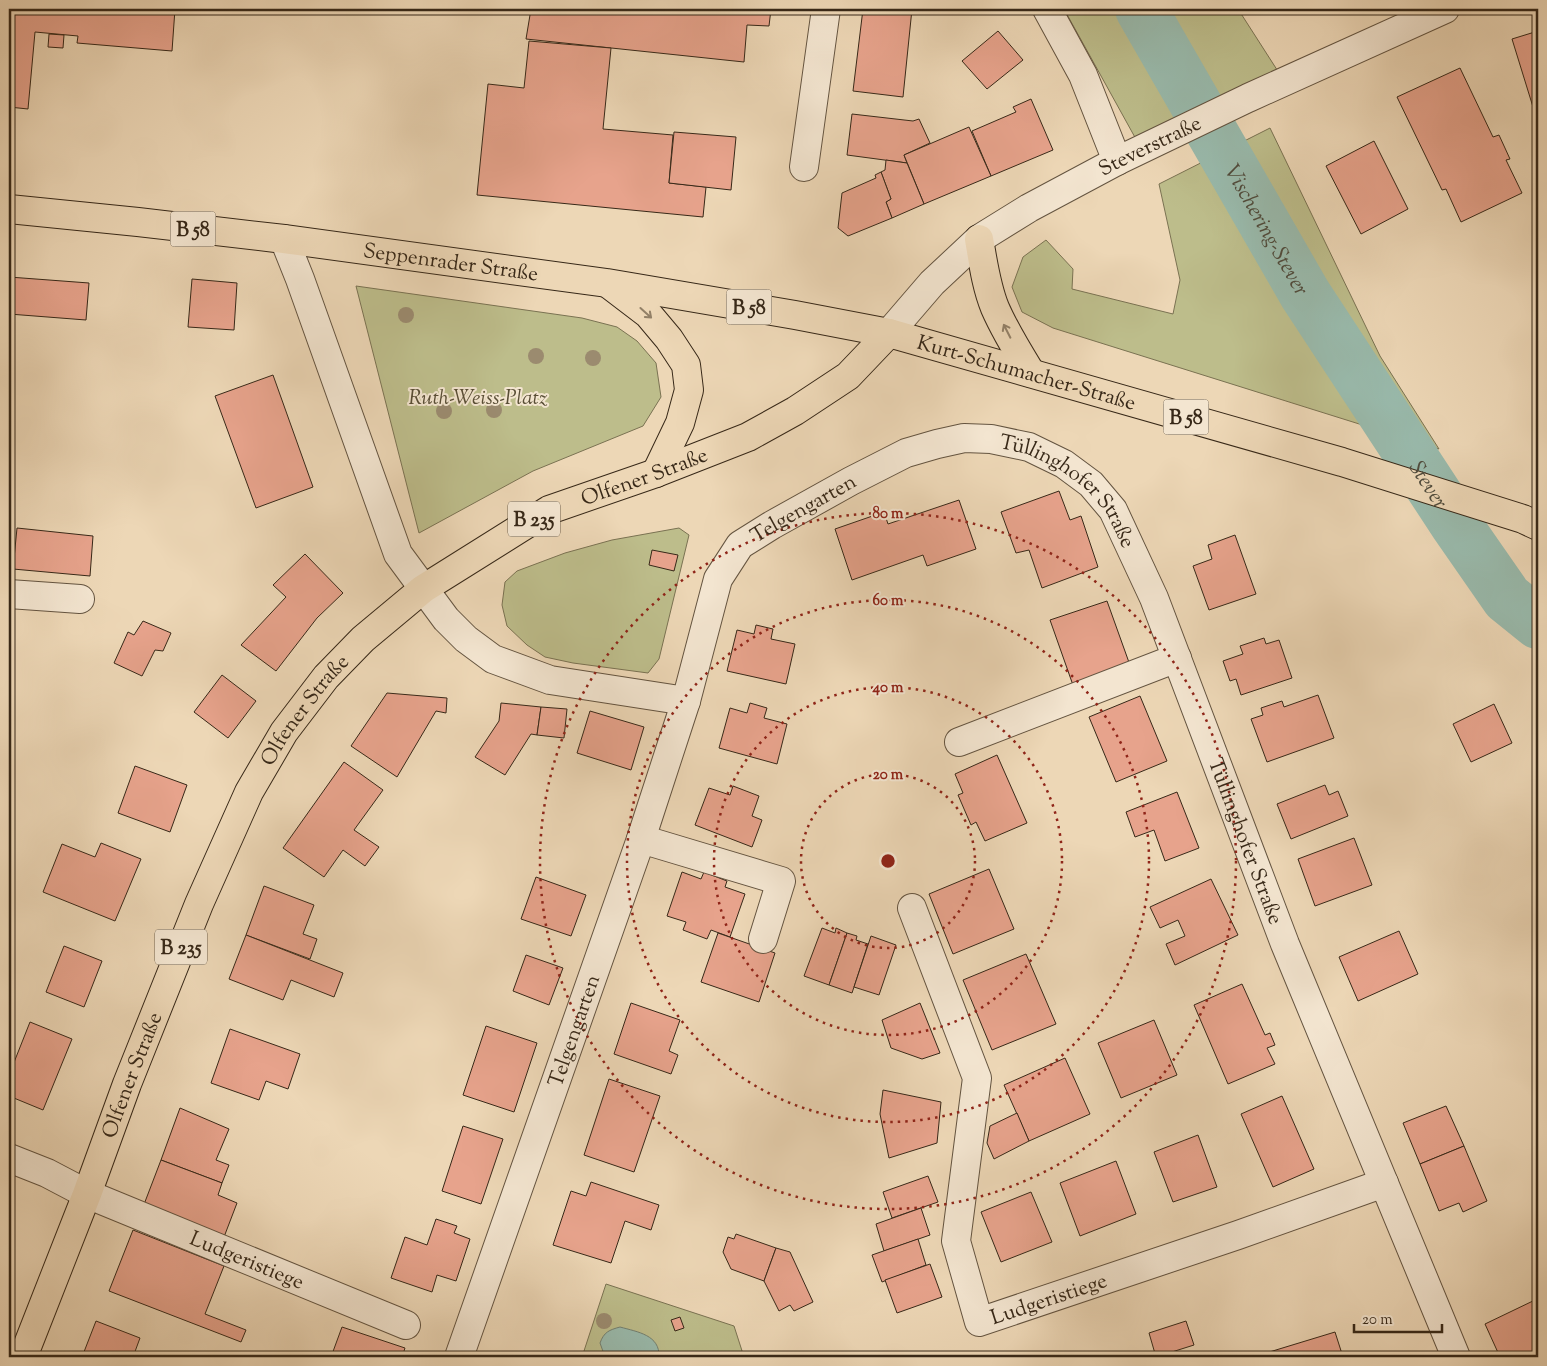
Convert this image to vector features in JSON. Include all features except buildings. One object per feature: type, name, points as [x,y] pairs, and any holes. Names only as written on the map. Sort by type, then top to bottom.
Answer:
[{"type":"main road","name":"Seppenrader Straße","points":[[9,209],[284,239],[607,283],[889,333]]},
{"type":"main road","points":[[979,239],[987,280],[995,307],[1008,334],[1031,373]]},
{"type":"main road","points":[[607,283],[648,314],[669,339],[686,364],[689,390],[680,422],[656,473]]},
{"type":"main road","name":"Olfener Straße","points":[[22,1357],[87,1194],[127,1084],[199,904],[249,792],[284,732],[326,676],[363,639],[423,589],[549,510],[656,473],[748,437],[795,411],[848,376],[889,333]]},
{"type":"main road","name":"Kurt-Schumacher-Straße","points":[[889,333],[1342,462],[1530,523]]},
{"type":"street","points":[[804,167],[826,9]]},
{"type":"street","points":[[1047,9],[1083,75],[1117,161]]},
{"type":"street","name":"Steverstraße","points":[[889,333],[932,283],[979,239],[1028,208],[1117,161],[1248,98],[1445,9]]},
{"type":"street","points":[[284,239],[398,554],[446,620],[466,639],[493,659],[550,680],[686,701]]},
{"type":"street","name":"Tüllinghofer Straße","points":[[936,444],[964,438],[991,439],[1029,447],[1064,464],[1091,484],[1113,510],[1154,598],[1285,944],[1456,1357]]},
{"type":"street","name":"Telgengarten","points":[[459,1357],[641,838],[686,701],[718,579],[740,545],[772,525],[851,481],[906,454],[936,444]]},
{"type":"street","points":[[9,594],[80,599]]},
{"type":"street","points":[[959,742],[1177,658]]},
{"type":"street","points":[[641,838],[781,881],[763,939]]},
{"type":"street","name":"Ludgeristiege","points":[[912,908],[977,1078],[956,1241],[979,1322],[1238,1236],[1384,1183]]},
{"type":"street","name":"Ludgeristiege","points":[[9,1158],[47,1173],[87,1194],[406,1325]]},
{"type":"green space","points":[[1064,9],[1238,9],[1281,76],[1137,141]]},
{"type":"green space","points":[[1270,128],[1380,356],[1439,449],[1053,328],[1022,312],[1012,287],[1023,257],[1046,240],[1073,269],[1072,289],[1173,314],[1180,280],[1159,184]]},
{"type":"green space","name":"Ruth-Weiss-Platz","points":[[356,286],[582,318],[617,327],[637,341],[656,363],[661,397],[643,426],[533,471],[419,533]]},
{"type":"green space","points":[[679,528],[689,535],[659,659],[648,673],[573,663],[545,657],[527,645],[507,626],[502,605],[505,582],[517,571],[565,553],[612,540]]},
{"type":"green space","points":[[606,1284],[734,1326],[744,1357],[582,1357]]},
{"type":"shaded area","points":[[620,1327],[641,1333],[652,1339],[656,1344],[659,1357],[605,1357],[600,1343],[603,1336],[607,1332]]},
{"type":"waterway","name":"Vischering-Stever","points":[[1141,9],[1305,294],[1457,526],[1507,598],[1538,623]]},
{"type":"water label","name":"Stever","points":[[1430,485]]}]
